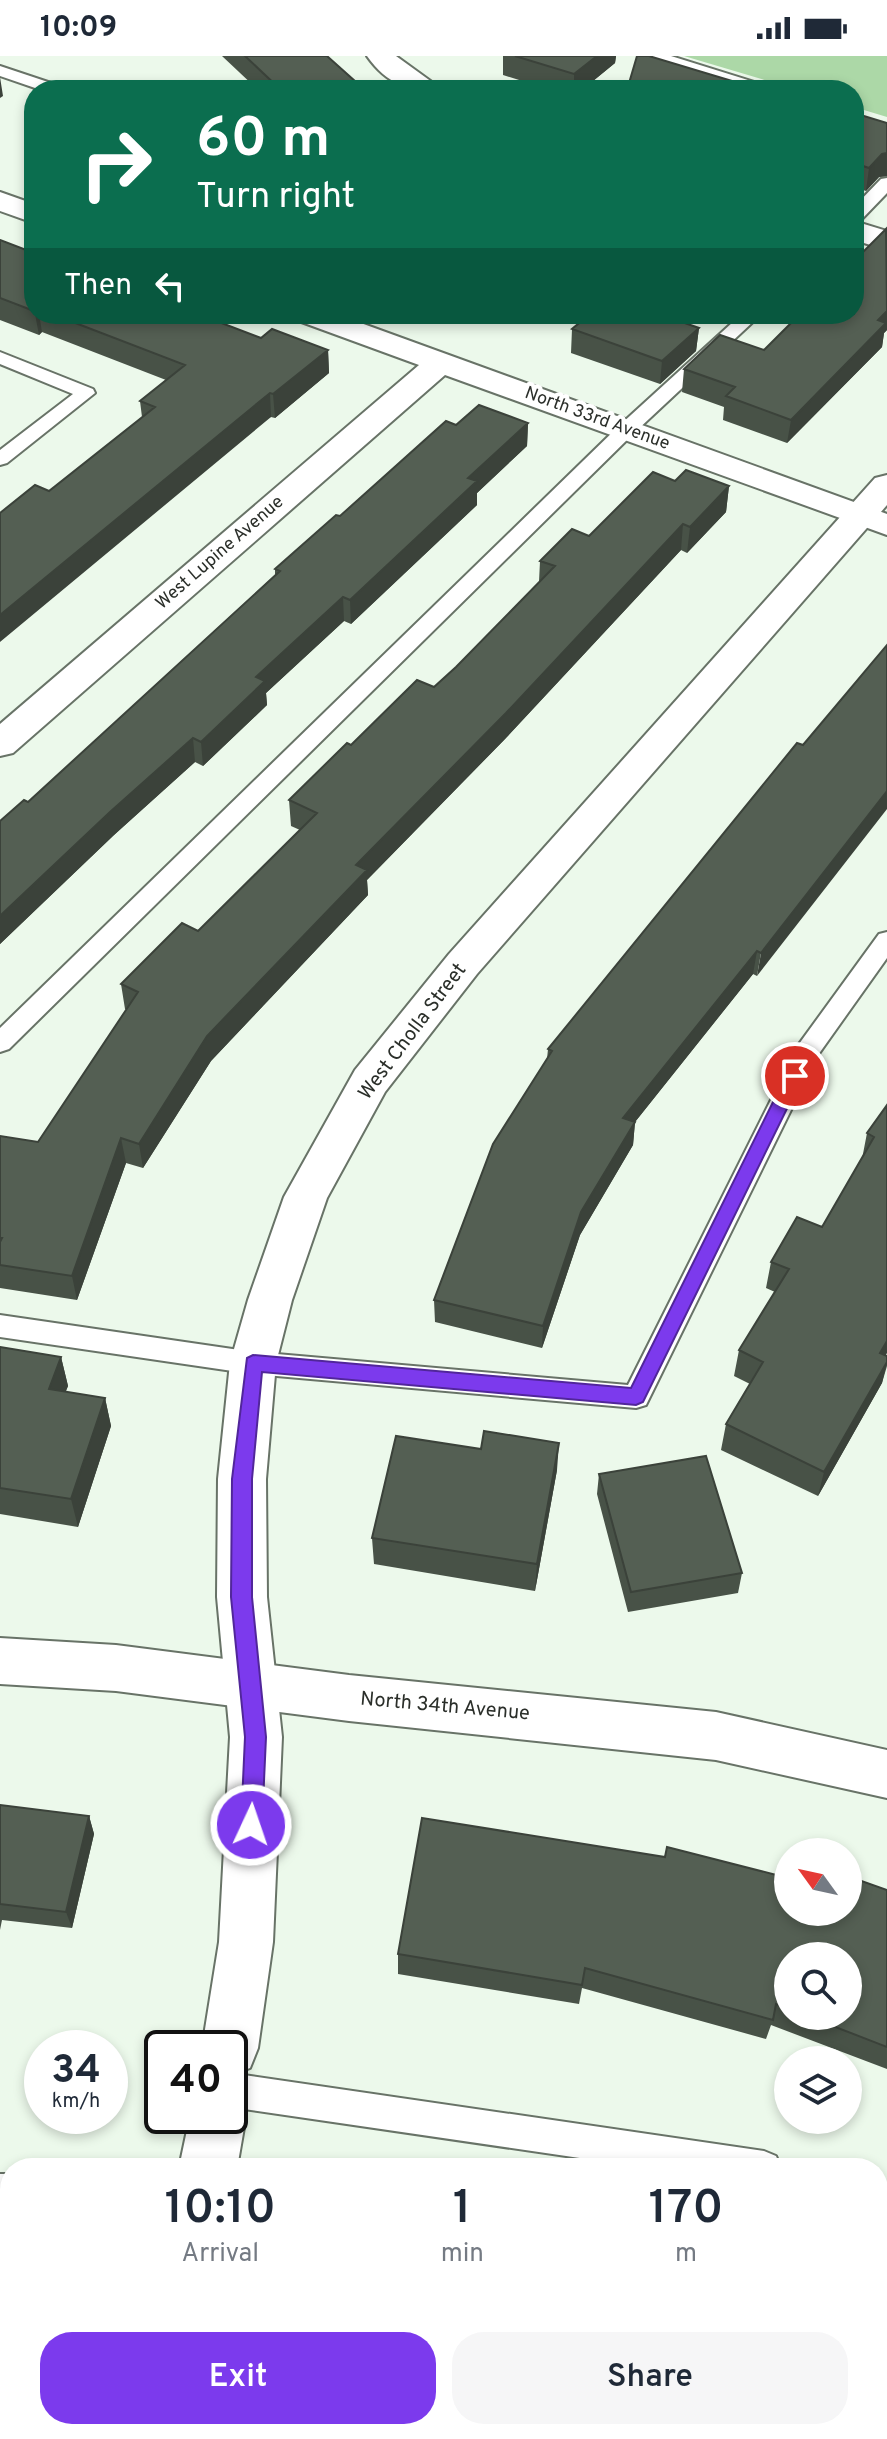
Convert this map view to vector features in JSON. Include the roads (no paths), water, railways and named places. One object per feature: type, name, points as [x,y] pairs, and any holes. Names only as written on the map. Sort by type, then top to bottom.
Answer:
[{"type":"street","points":[[380,56],[411,80]]},
{"type":"street","points":[[0,201],[24,210]]},
{"type":"street","points":[[864,233],[887,241]]},
{"type":"street","name":"North 33rd Avenue","points":[[334,324],[627,429],[878,509]]},
{"type":"street","name":"West Lupine Avenue","points":[[0,744],[440,363]]},
{"type":"street","name":"West Cholla Street","points":[[233,2030],[246,1942],[256,1737],[242,1597],[242,1479],[253,1363],[270,1300],[306,1197],[370,1081],[463,964],[878,509]]},
{"type":"street","name":"North 34th Avenue","points":[[0,1661],[116,1668],[250,1686],[716,1736],[887,1774]]},
{"type":"street","points":[[210,2158],[215,2134]]},
{"type":"lane","points":[[655,56],[732,80]]},
{"type":"lane","points":[[0,71],[27,80]]},
{"type":"lane","points":[[864,207],[887,183]]},
{"type":"lane","points":[[0,1043],[627,429],[742,324]]},
{"type":"lane","points":[[0,357],[86,393],[0,459]]},
{"type":"lane","points":[[0,1326],[253,1363],[636,1397],[808,1050],[887,940]]},
{"type":"lane","points":[[248,2093],[696,2158]]}]
